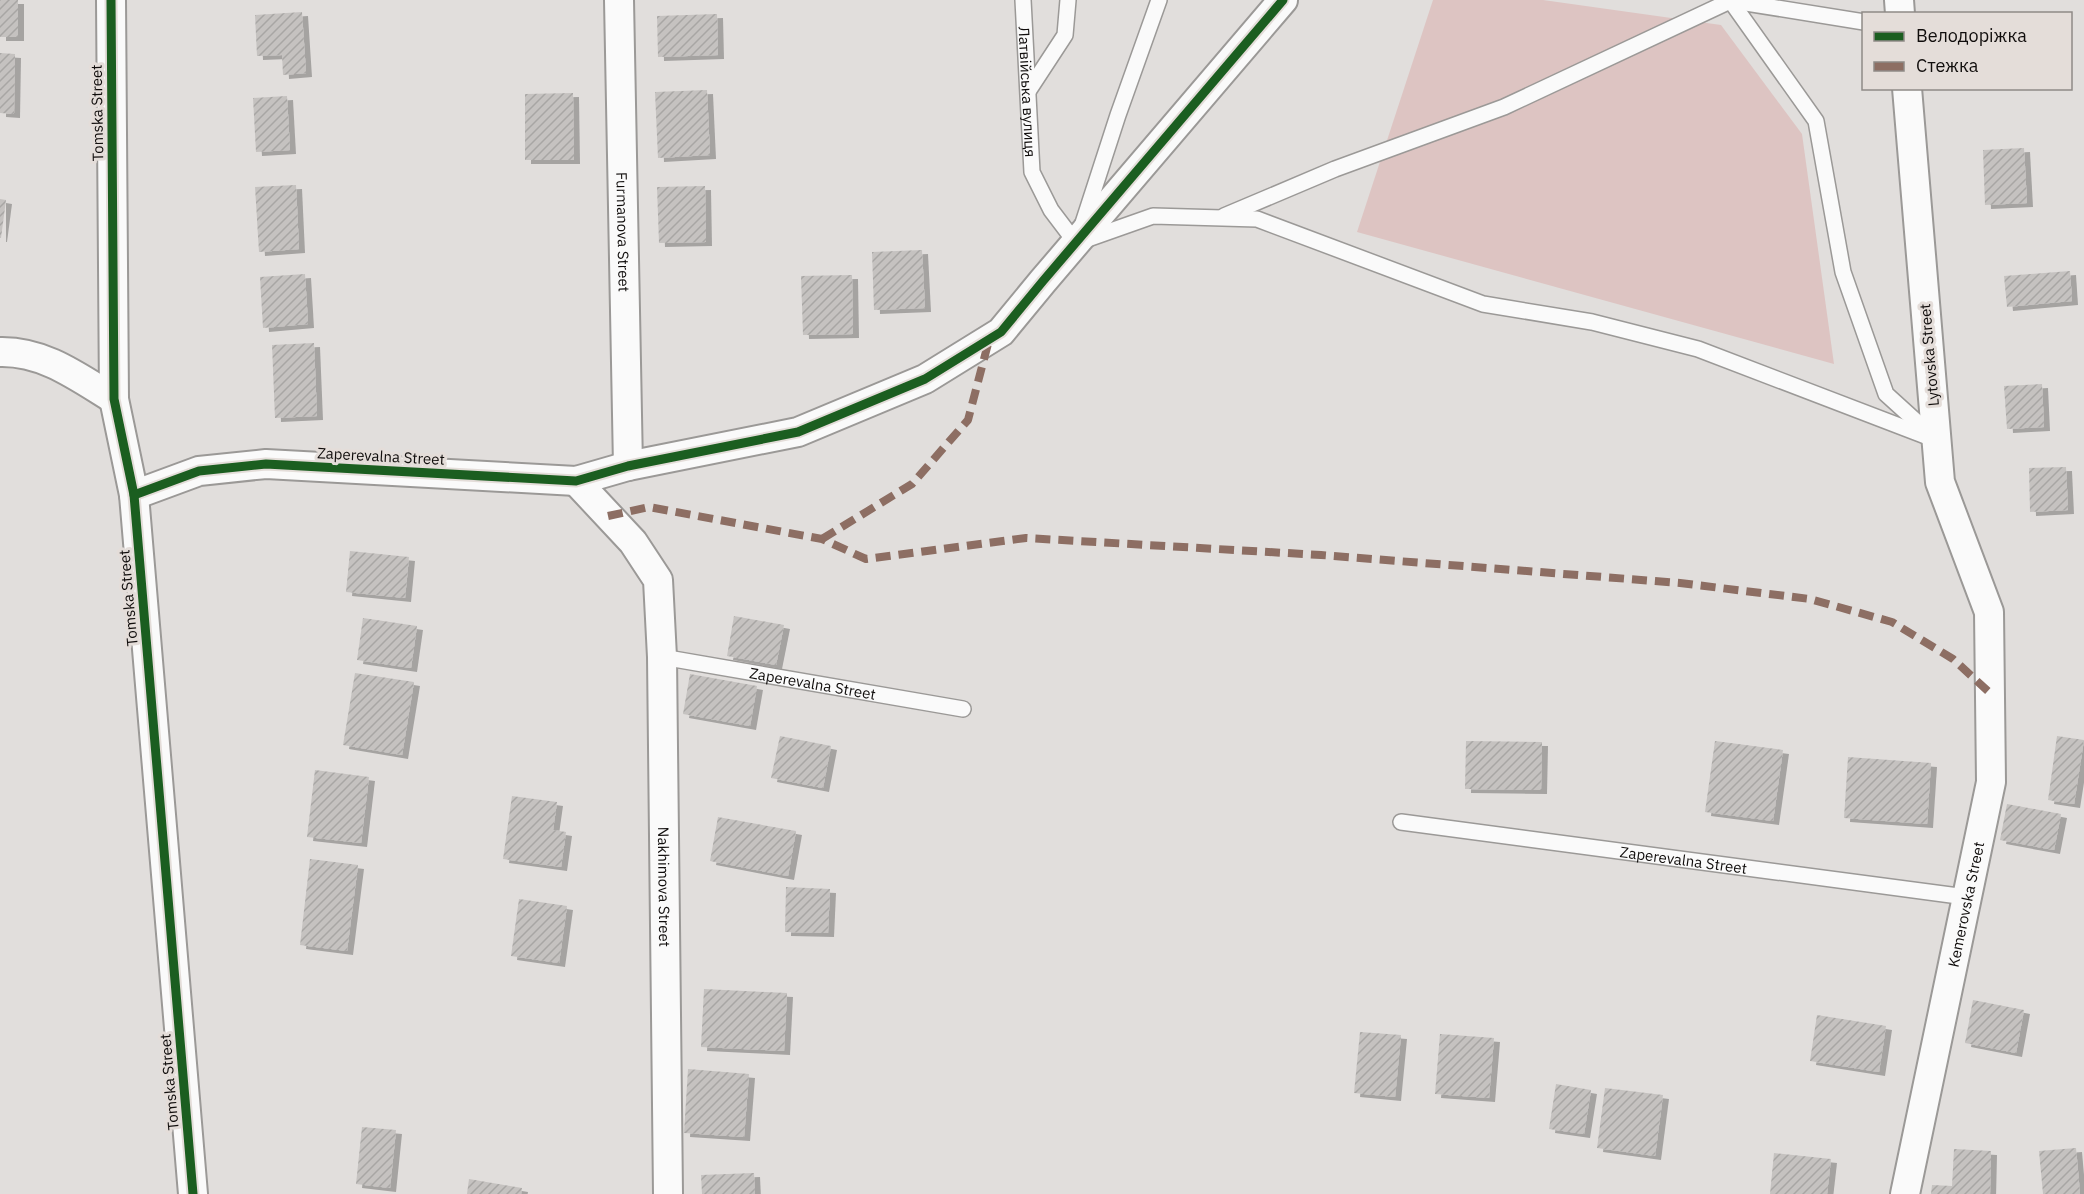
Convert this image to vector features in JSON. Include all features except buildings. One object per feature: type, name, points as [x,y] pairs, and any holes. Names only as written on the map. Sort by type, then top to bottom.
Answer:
[{"type":"street","name":"Tomska Street","points":[[111,0],[114,399],[134,495],[193,1194]]},
{"type":"street","name":"Furmanova Street","points":[[619,0],[628,466]]},
{"type":"street","name":"Zaperevalna Street","points":[[134,495],[199,471],[266,464],[576,481],[628,466],[798,432],[925,379],[1001,332],[1283,0]]},
{"type":"street","name":"Lytovska Street","points":[[1906,90],[1940,482],[1989,612]]},
{"type":"street","points":[[0,352],[11,352],[59,364],[114,399]]},
{"type":"street","name":"Nakhimova Street","points":[[576,481],[633,542],[658,580],[662,657],[668,1194]]},
{"type":"street","name":"Kemerovska Street","points":[[1905,1194],[1990,782],[1989,612]]},
{"type":"lane","name":"Латвiйська вулиця","points":[[1023,0],[1032,172],[1052,210],[1076,243]]},
{"type":"lane","points":[[1029,90],[1065,35],[1068,0]]},
{"type":"lane","points":[[1076,243],[1159,0]]},
{"type":"lane","points":[[1218,218],[1335,169],[1504,107],[1729,0],[1862,22]]},
{"type":"lane","points":[[1729,0],[1816,121],[1843,272],[1886,394],[1936,440]]},
{"type":"lane","points":[[1076,243],[1153,216],[1257,219],[1483,304],[1592,322],[1698,349],[1936,440]]},
{"type":"lane","name":"Zaperevalna Street","points":[[662,657],[963,709]]},
{"type":"lane","name":"Zaperevalna Street","points":[[1401,822],[1966,897]]},
{"type":"shaded area","points":[[1433,0],[1543,0],[1721,25],[1802,134],[1834,364],[1357,232]]},
{"type":"marked path","points":[[822,539],[912,484],[968,420],[989,340]]},
{"type":"marked path","points":[[608,516],[649,507],[822,539],[866,559],[1026,538],[1321,555],[1680,583],[1810,599],[1892,622],[1953,659],[1990,693]]},
{"type":"cycle path","points":[[111,0],[114,399],[134,495],[193,1194]]},
{"type":"cycle path","points":[[134,495],[199,471],[266,464],[576,481],[628,466],[798,432],[925,379],[1001,332],[1283,0]]}]
